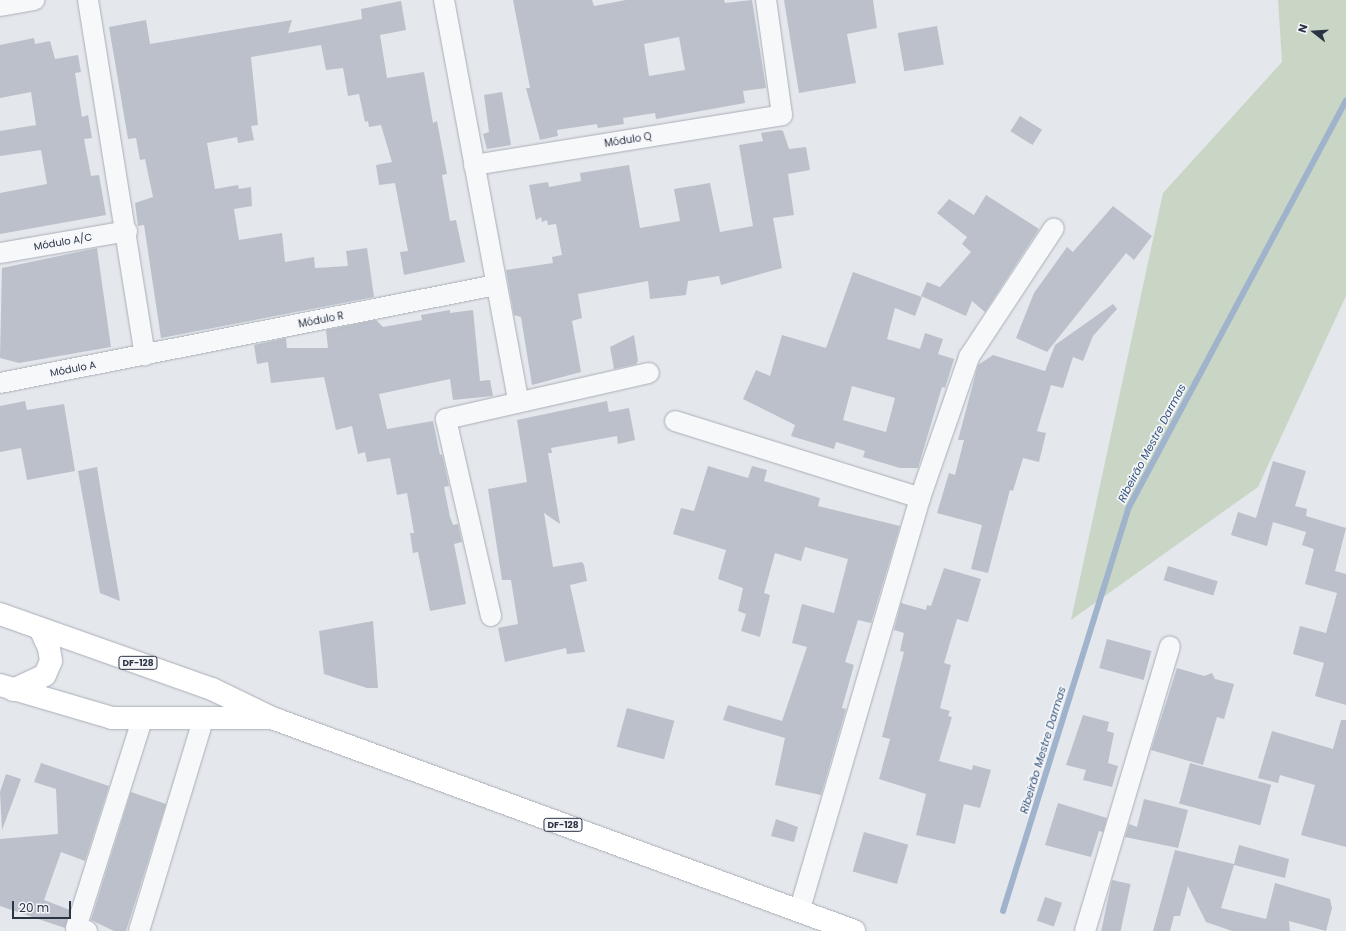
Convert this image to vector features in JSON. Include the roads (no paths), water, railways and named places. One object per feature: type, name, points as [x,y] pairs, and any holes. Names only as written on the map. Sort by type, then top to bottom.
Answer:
[{"type":"main road","name":"DF-128","points":[[0,614],[212,689],[272,718],[854,931]]},
{"type":"main road","points":[[4,689],[46,674],[51,661],[50,648],[40,629]]},
{"type":"main road","name":"DF-128","points":[[4,689],[94,715],[142,720],[272,718]]},
{"type":"street","points":[[0,6],[34,0]]},
{"type":"street","points":[[88,0],[145,355]]},
{"type":"street","points":[[444,0],[518,401]]},
{"type":"street","name":"Módulo Q","points":[[474,165],[782,115],[766,0]]},
{"type":"street","points":[[799,912],[920,498],[969,357],[1054,228]]},
{"type":"street","name":"Módulo A/C","points":[[0,253],[126,230]]},
{"type":"street","name":"Módulo R","points":[[145,355],[496,285]]},
{"type":"street","name":"Módulo A","points":[[0,383],[145,355]]},
{"type":"street","points":[[491,616],[446,419],[518,401],[649,373]]},
{"type":"street","points":[[675,421],[920,498]]},
{"type":"street","points":[[1085,931],[1170,646]]},
{"type":"street","points":[[87,931],[76,928],[142,720]]},
{"type":"street","points":[[138,931],[203,720]]},
{"type":"waterway","name":"Ribeirão Mestre Darmas","points":[[1003,911],[1129,507],[1346,100]]}]
